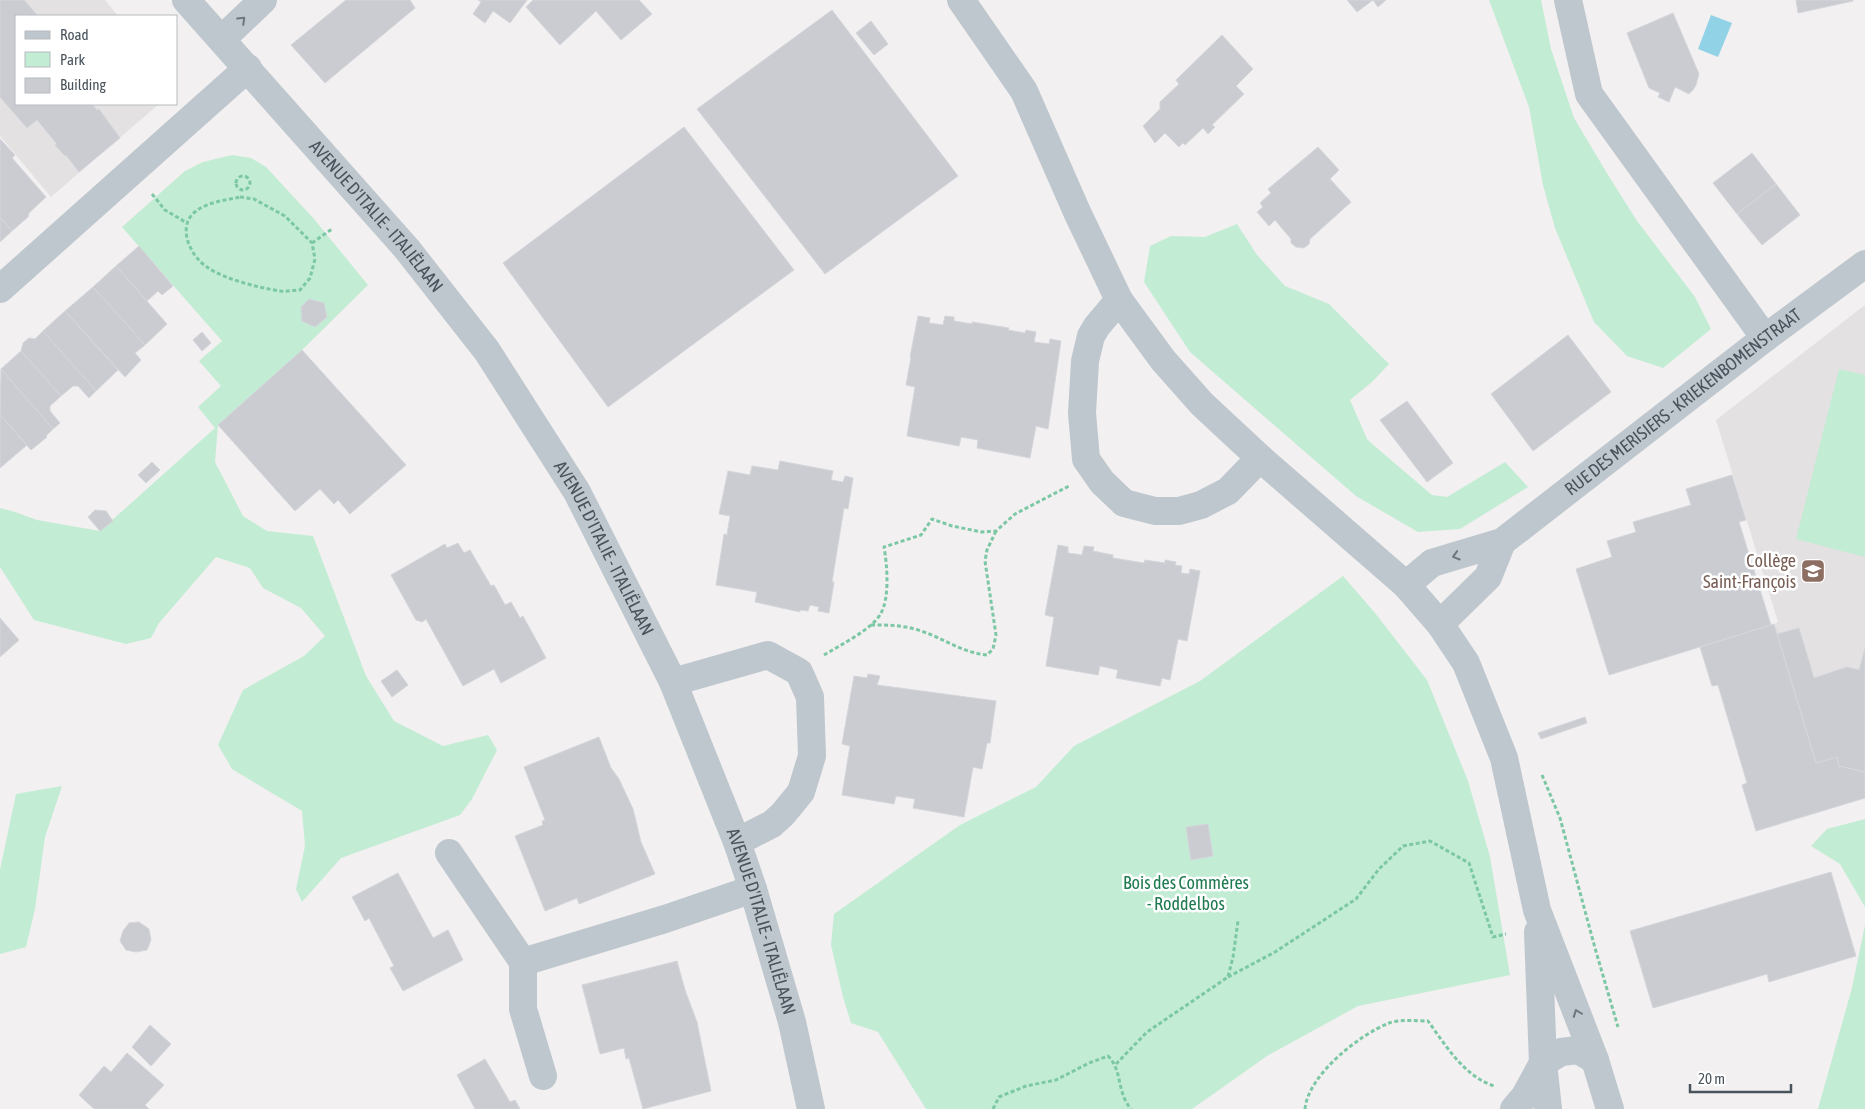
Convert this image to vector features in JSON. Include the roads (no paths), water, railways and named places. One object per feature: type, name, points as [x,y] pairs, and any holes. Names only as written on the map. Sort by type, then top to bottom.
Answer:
[{"type":"street","name":"AVENUE D'ITALIE - ITALIËLAAN","points":[[186,0],[407,248],[487,351],[577,492],[673,682],[737,842],[754,889],[792,1022],[812,1109]]},
{"type":"street","points":[[222,39],[263,0]]},
{"type":"street","points":[[961,0],[1024,91],[1076,212],[1119,300],[1163,360],[1202,404],[1260,458],[1406,585],[1440,624],[1466,663],[1504,758],[1537,910],[1595,1060],[1610,1109]]},
{"type":"street","points":[[1568,0],[1589,94],[1765,338]]},
{"type":"street","points":[[0,289],[248,68]]},
{"type":"street","name":"RUE DES MERISIERS - KRIEKENBOMENSTRAAT","points":[[1406,585],[1432,563],[1502,542],[1765,338],[1865,264]]},
{"type":"street","points":[[1119,300],[1091,336],[1085,362],[1082,413],[1086,459],[1102,482],[1124,503],[1154,511],[1179,511],[1201,505],[1228,492],[1260,458]]},
{"type":"street","points":[[1440,624],[1488,578],[1502,542]]},
{"type":"street","points":[[673,682],[768,655],[799,672],[810,697],[812,756],[801,792],[772,824],[737,842]]},
{"type":"street","points":[[448,854],[523,962],[523,1009],[543,1076]]},
{"type":"street","points":[[523,962],[646,925],[754,889]]},
{"type":"street","points":[[1537,910],[1543,1063],[1548,1109]]},
{"type":"street","points":[[1507,1099],[1525,1096],[1543,1063],[1561,1052],[1578,1050],[1595,1060]]},
{"type":"water","points":[[1711,15],[1732,23],[1718,57],[1698,49]]},
{"type":"place","name":"Collège Saint-François","points":[[1813,571]]},
{"type":"park label","name":"Bois des Commères - Roddelbos","points":[[1186,893]]}]
